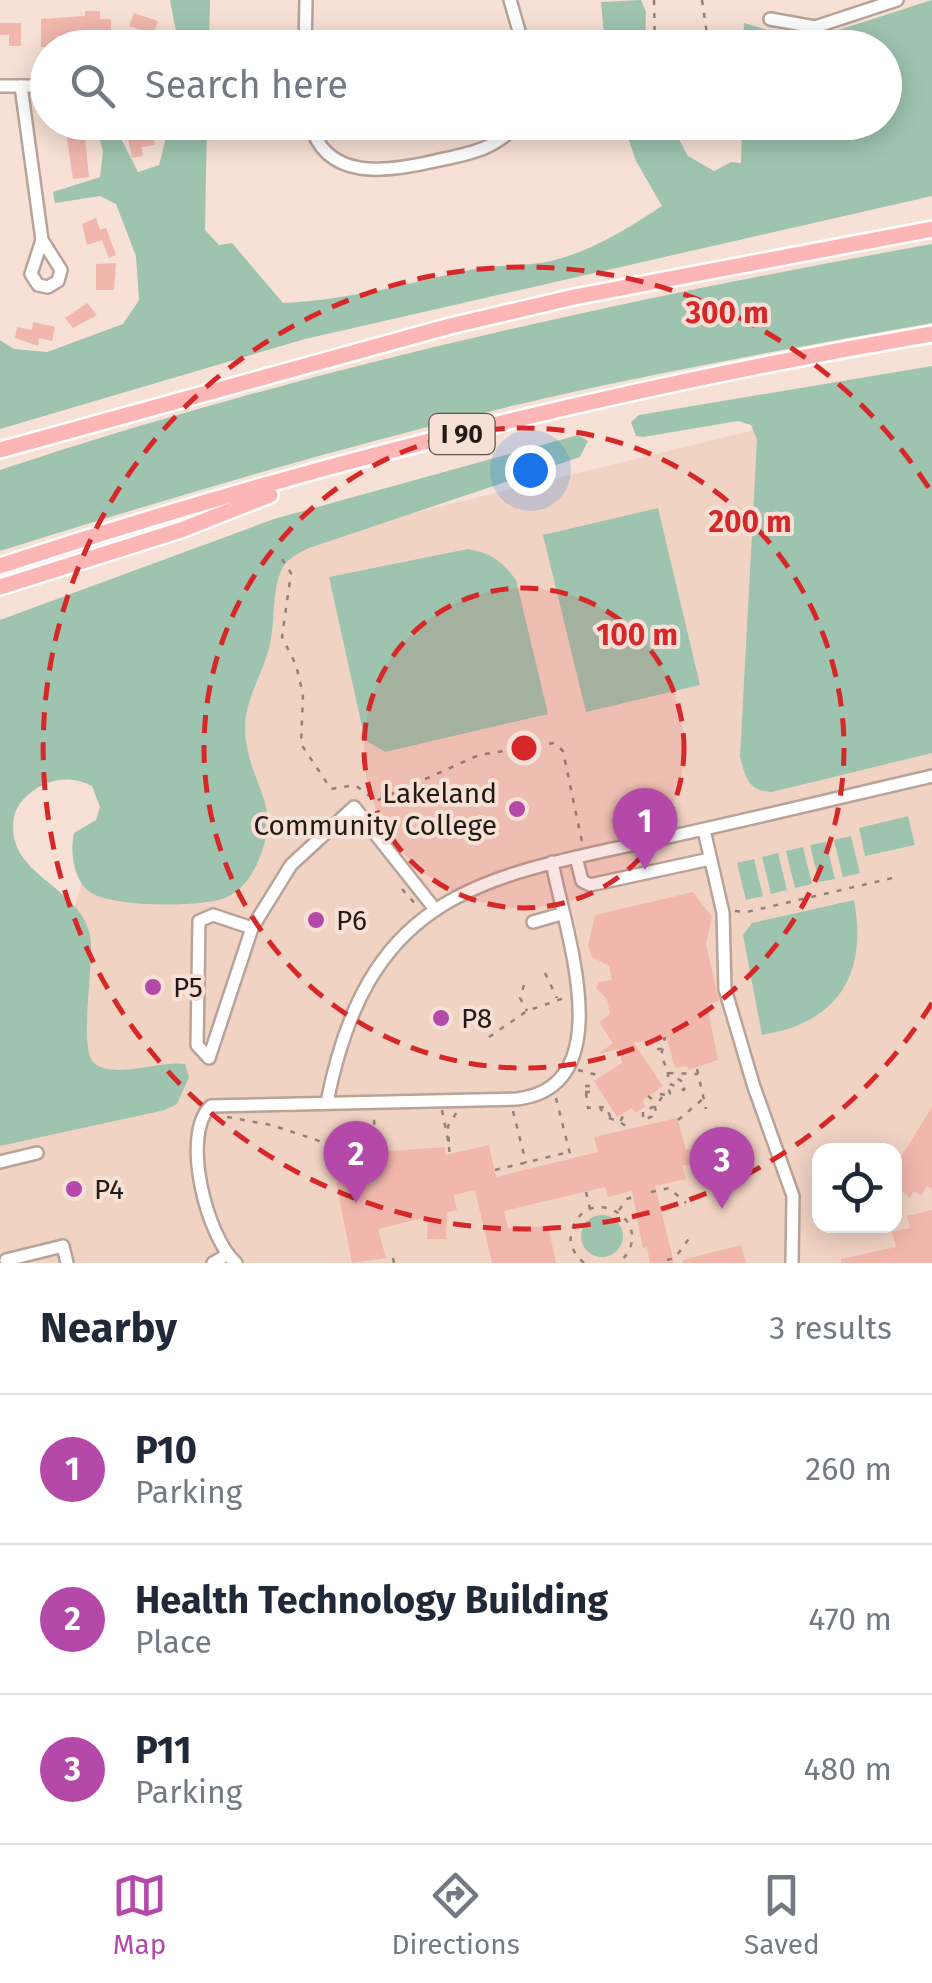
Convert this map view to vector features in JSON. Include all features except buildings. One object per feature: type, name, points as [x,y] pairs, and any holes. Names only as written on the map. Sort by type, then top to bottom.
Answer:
[{"type":"highway","points":[[0,452],[80,426],[450,326],[593,293],[932,229]]},
{"type":"highway","name":"I 90","points":[[0,566],[347,465],[598,401],[932,334]]},
{"type":"highway","points":[[0,587],[181,530],[347,465]]},
{"type":"street","points":[[305,30],[306,0]]},
{"type":"street","points":[[510,0],[519,30]]},
{"type":"street","points":[[770,19],[815,27],[897,0]]},
{"type":"street","points":[[0,86],[30,86]]},
{"type":"street","points":[[21,86],[42,240]]},
{"type":"street","points":[[316,140],[338,163],[388,172],[486,150],[497,140]]},
{"type":"street","points":[[326,1102],[346,1026],[366,984],[398,939],[434,908],[495,877],[580,853],[704,830],[932,776]]},
{"type":"street","points":[[252,928],[213,915],[199,922],[197,1045],[209,1058],[252,928],[292,865],[354,807],[434,908]]},
{"type":"street","points":[[704,830],[706,860],[724,913],[724,976],[733,1023],[793,1196],[792,1263]]},
{"type":"street","points":[[580,853],[582,881],[590,885],[706,860]]},
{"type":"street","points":[[213,1263],[232,1259],[207,1215],[200,1187],[206,1110],[218,1104],[535,1097],[554,1086],[575,1056],[580,1009],[552,862]]},
{"type":"street","points":[[533,922],[561,914]]},
{"type":"street","points":[[0,1162],[37,1153]]},
{"type":"street","points":[[6,1260],[62,1246],[66,1263]]},
{"type":"path","points":[[654,0],[655,30]]},
{"type":"path","points":[[702,0],[706,30]]},
{"type":"path","points":[[282,559],[290,573],[282,637],[296,665],[302,694],[301,744],[332,789],[355,784],[376,801],[479,755],[554,742],[563,751],[580,853]]},
{"type":"path","points":[[724,913],[748,912],[897,877]]},
{"type":"path","points":[[402,889],[418,907]]},
{"type":"path","points":[[545,973],[557,999]]},
{"type":"path","points":[[524,985],[520,998],[527,1012]]},
{"type":"path","points":[[489,1037],[527,1012],[572,996]]},
{"type":"path","points":[[648,1096],[656,1105],[661,1096],[672,1094],[662,1049]]},
{"type":"path","points":[[576,1070],[601,1076]]},
{"type":"path","points":[[669,1073],[698,1071],[706,1109]]},
{"type":"path","points":[[668,1082],[679,1090],[686,1087],[669,1073]]},
{"type":"path","points":[[576,1083],[585,1090],[588,1108],[609,1108],[608,1117],[628,1127]]},
{"type":"path","points":[[556,1098],[571,1158]]},
{"type":"path","points":[[678,1120],[704,1099]]},
{"type":"path","points":[[210,1116],[288,1130],[340,1150],[375,1173],[374,1108]]},
{"type":"path","points":[[442,1109],[449,1145]]},
{"type":"path","points":[[450,1158],[448,1126],[460,1109]]},
{"type":"path","points":[[513,1111],[526,1164]]},
{"type":"path","points":[[620,1122],[625,1112]]},
{"type":"path","points":[[495,1170],[569,1152]]},
{"type":"path","points":[[651,1192],[669,1188],[686,1203]]},
{"type":"path","points":[[586,1192],[590,1209]]},
{"type":"path","points":[[618,1212],[627,1199],[638,1195]]},
{"type":"path","points":[[582,1263],[574,1254],[570,1233],[580,1214],[590,1209],[618,1212]]},
{"type":"path","points":[[618,1212],[632,1236],[627,1255],[618,1263]]},
{"type":"path","points":[[667,1260],[675,1258],[693,1233]]},
{"type":"shaded area","name":"Lakeland Community College","points":[[932,387],[932,1263],[0,1263],[0,944],[74,909],[131,709],[253,552]]},
{"type":"green space","points":[[170,0],[210,0],[209,30],[176,30]]},
{"type":"green space","points":[[641,0],[646,12],[645,30],[603,30],[601,2]]},
{"type":"green space","points":[[932,0],[932,196],[305,339],[0,429],[0,340],[14,349],[47,352],[123,324],[139,300],[136,256],[116,204],[100,196],[55,203],[53,192],[100,177],[103,151],[100,140],[122,140],[138,172],[159,165],[165,140],[207,140],[205,230],[219,245],[232,243],[283,303],[332,298],[474,269],[551,261],[595,245],[662,206],[636,161],[629,140],[679,140],[688,156],[714,171],[731,162],[741,163],[742,140],[902,140],[902,30],[838,30]]},
{"type":"green space","points":[[744,23],[767,30],[744,30]]},
{"type":"green space","points":[[932,244],[932,323],[594,387],[477,414],[272,469],[0,551],[0,470],[230,400],[462,340],[696,289]]},
{"type":"green space","points":[[932,366],[932,753],[772,792],[758,789],[746,777],[740,757],[757,440],[751,425],[738,421],[643,437],[636,436],[631,422],[639,415]]},
{"type":"green space","points":[[578,435],[588,441],[580,457],[309,548],[286,563],[276,587],[268,652],[245,727],[250,759],[267,813],[267,828],[255,869],[232,894],[215,901],[178,904],[133,903],[97,896],[82,884],[73,856],[74,833],[96,820],[100,807],[92,786],[70,780],[53,781],[20,803],[15,813],[14,834],[19,851],[72,903],[90,935],[89,1055],[94,1063],[113,1070],[185,1064],[189,1077],[177,1104],[165,1110],[0,1146],[0,620],[274,519]]},
{"type":"green space","points":[[658,508],[700,685],[586,712],[543,535]]},
{"type":"green space","points":[[468,549],[495,559],[516,580],[548,714],[385,752],[365,740],[329,577]]},
{"type":"green space","points":[[908,816],[915,845],[865,856],[859,828]]},
{"type":"green space","points":[[851,836],[860,873],[843,877],[834,840]]},
{"type":"green space","points":[[826,842],[835,879],[819,882],[810,845]]},
{"type":"green space","points":[[803,847],[812,884],[795,888],[786,851]]},
{"type":"green space","points":[[778,853],[787,890],[771,894],[762,857]]},
{"type":"green space","points":[[754,859],[763,896],[746,900],[737,863]]},
{"type":"green space","points":[[854,900],[856,951],[842,991],[810,1019],[762,1035],[743,935],[752,923]]},
{"type":"green space","points":[[602,1215],[617,1221],[623,1236],[617,1251],[602,1257],[587,1251],[581,1236],[587,1221]]},
{"type":"place","name":"Lakeland Community College","points":[[517,809]]},
{"type":"place","name":"P10","points":[[645,870]]},
{"type":"place","name":"P6","points":[[316,920]]},
{"type":"place","name":"P5","points":[[153,987]]},
{"type":"place","name":"P8","points":[[441,1018]]},
{"type":"place","name":"P4","points":[[74,1189]]},
{"type":"place","name":"Health Technology Building","points":[[356,1203]]},
{"type":"place","name":"P11","points":[[722,1209]]}]
